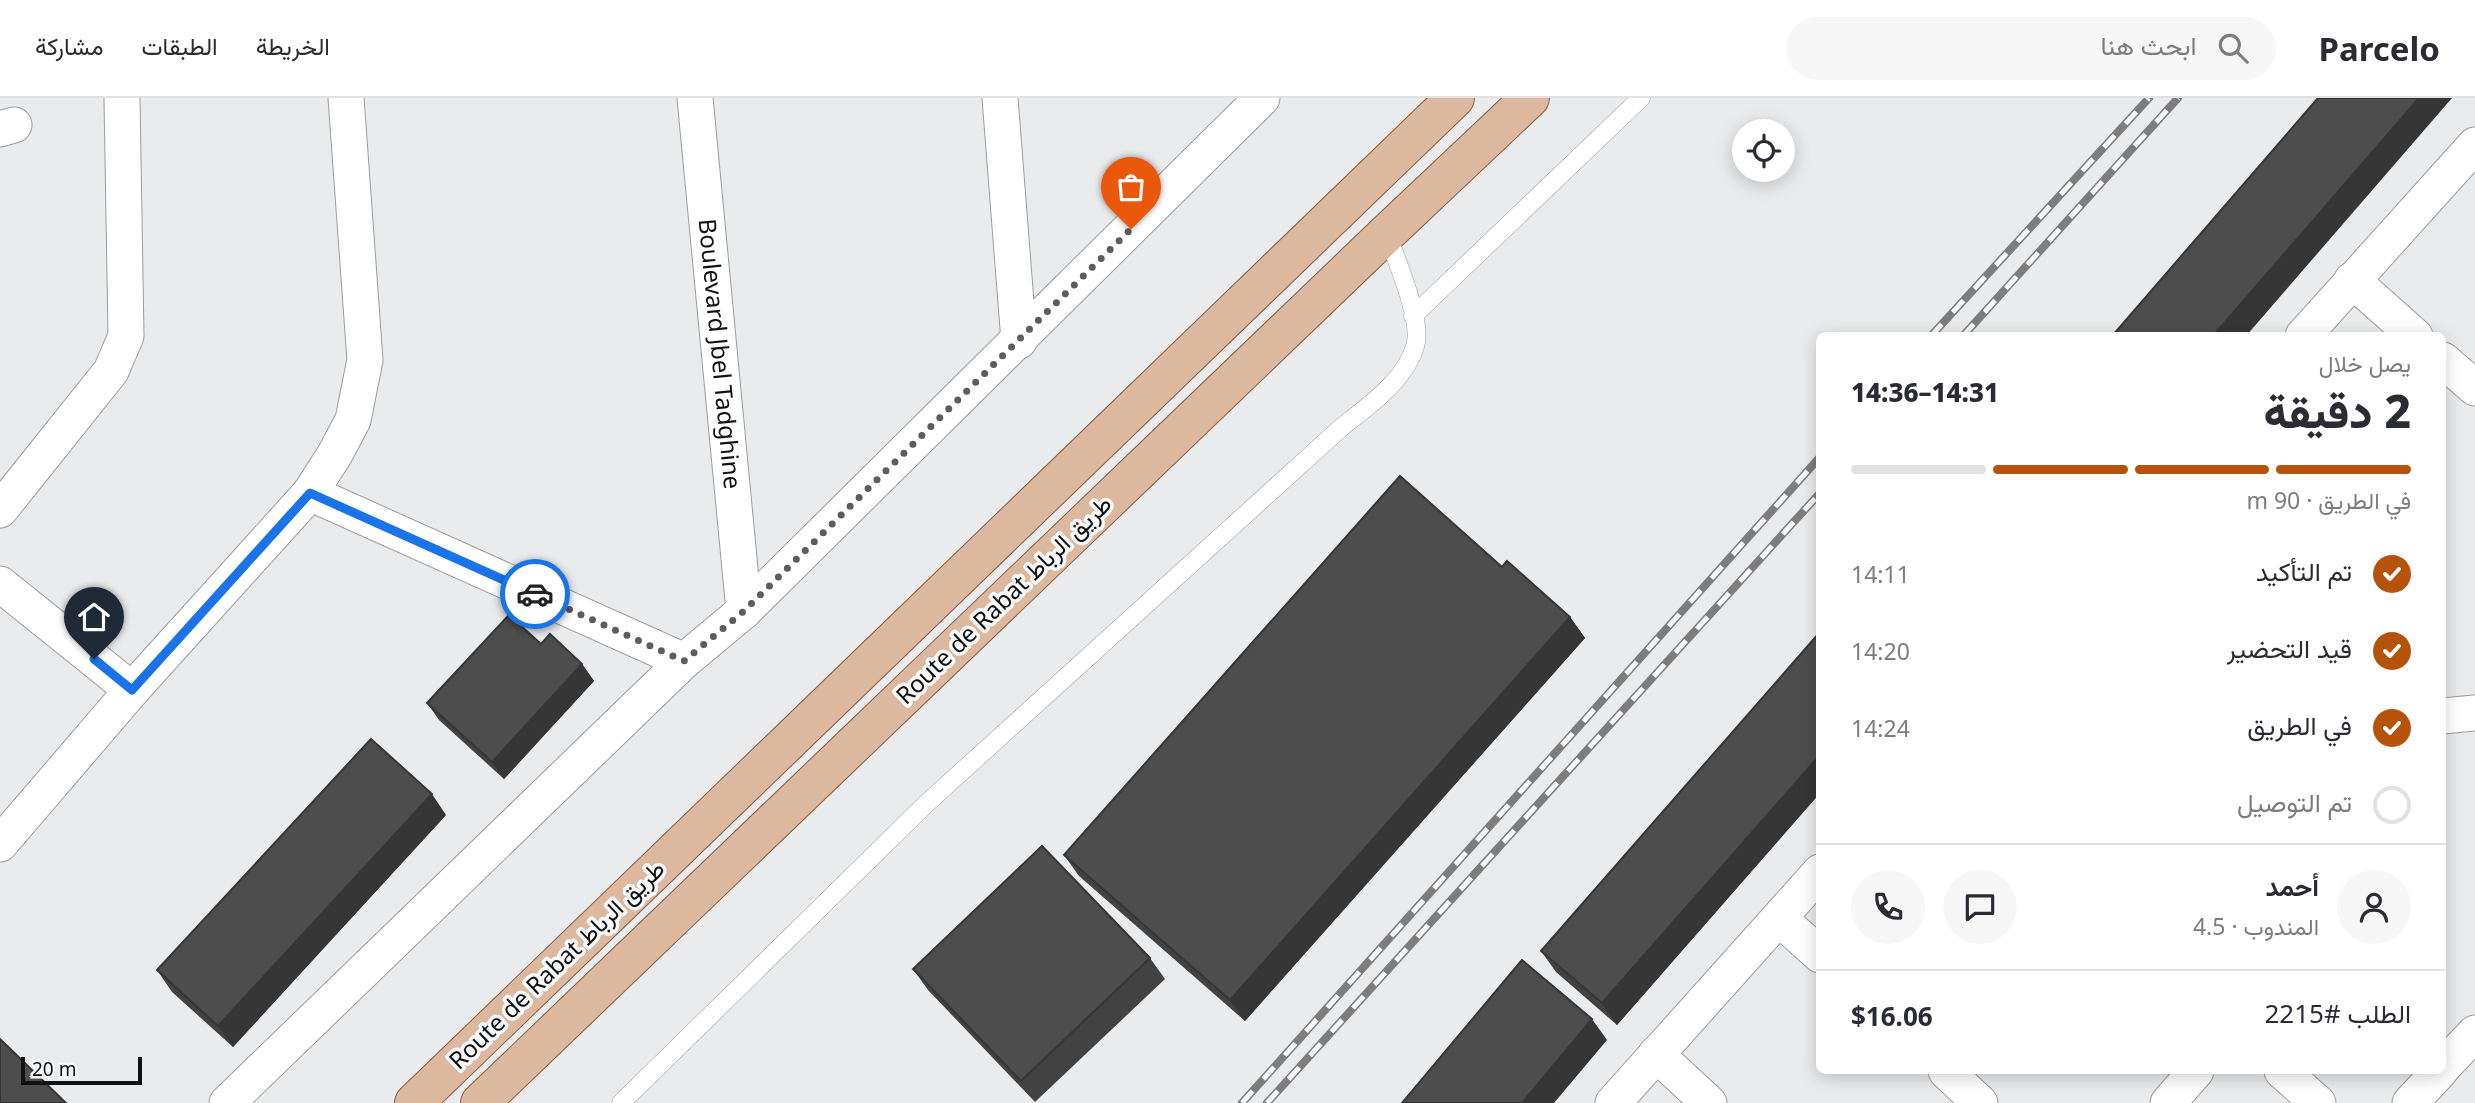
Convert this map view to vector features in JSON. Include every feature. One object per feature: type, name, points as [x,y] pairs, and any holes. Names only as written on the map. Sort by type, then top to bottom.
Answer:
[{"type":"main road","name":"Route de Rabat طريق الرباط","points":[[414,1103],[1455,98]]},
{"type":"main road","name":"Route de Rabat طريق الرباط","points":[[480,1103],[1530,98]]},
{"type":"street","points":[[0,510],[111,371],[126,336],[122,98]]},
{"type":"street","points":[[0,845],[132,690],[310,493],[353,420],[361,392],[365,360],[346,98]]},
{"type":"street","name":"Boulevard Jbel Tadghine","points":[[695,98],[744,611]]},
{"type":"street","points":[[1000,98],[1018,341]]},
{"type":"street","points":[[227,1103],[684,661],[744,611],[1262,98]]},
{"type":"street","points":[[2307,332],[2473,152]]},
{"type":"street","points":[[2353,281],[2411,332]]},
{"type":"street","points":[[2446,363],[2475,388]]},
{"type":"street","points":[[310,493],[684,661]]},
{"type":"street","points":[[0,584],[132,690]]},
{"type":"street","points":[[2446,716],[2475,713]]},
{"type":"street","points":[[1613,1103],[1816,877]]},
{"type":"street","points":[[1780,919],[1816,951]]},
{"type":"street","points":[[2446,1064],[2475,1033]]},
{"type":"street","points":[[1656,1054],[1709,1103]]},
{"type":"street","points":[[1949,1074],[1980,1103]]},
{"type":"street","points":[[2285,1074],[2318,1103]]},
{"type":"street","points":[[2410,1103],[2436,1074]]},
{"type":"lane","points":[[1413,316],[1641,98]]},
{"type":"lane","points":[[621,1103],[927,803],[1343,426],[1373,402],[1405,368],[1416,340],[1413,316],[1387,233]]},
{"type":"building","points":[[2318,98],[2419,98],[2216,332],[2116,332]]},
{"type":"building","points":[[1400,476],[1502,567],[1507,561],[1570,617],[1230,1000],[1064,855]]},
{"type":"building","points":[[509,615],[541,644],[550,634],[582,664],[492,762],[427,703]]},
{"type":"building","points":[[1816,637],[1816,760],[1602,1003],[1541,951]]},
{"type":"building","points":[[371,739],[432,794],[218,1026],[157,970]]},
{"type":"building","points":[[1042,846],[1150,958],[1021,1081],[913,969]]},
{"type":"building","points":[[1522,960],[1592,1019],[1522,1103],[1402,1103]]},
{"type":"building","points":[[0,1039],[66,1103],[0,1103]]},
{"type":"railway","points":[[1935,332],[2149,98]]},
{"type":"railway","points":[[1967,332],[2178,98]]},
{"type":"railway","points":[[1242,1103],[1816,461]]},
{"type":"railway","points":[[1267,1103],[1816,497]]},
{"type":"way so far","points":[[535,594],[684,661],[744,611],[1131,229]]},
{"type":"route","points":[[94,659],[132,690],[310,493],[535,594]]}]
